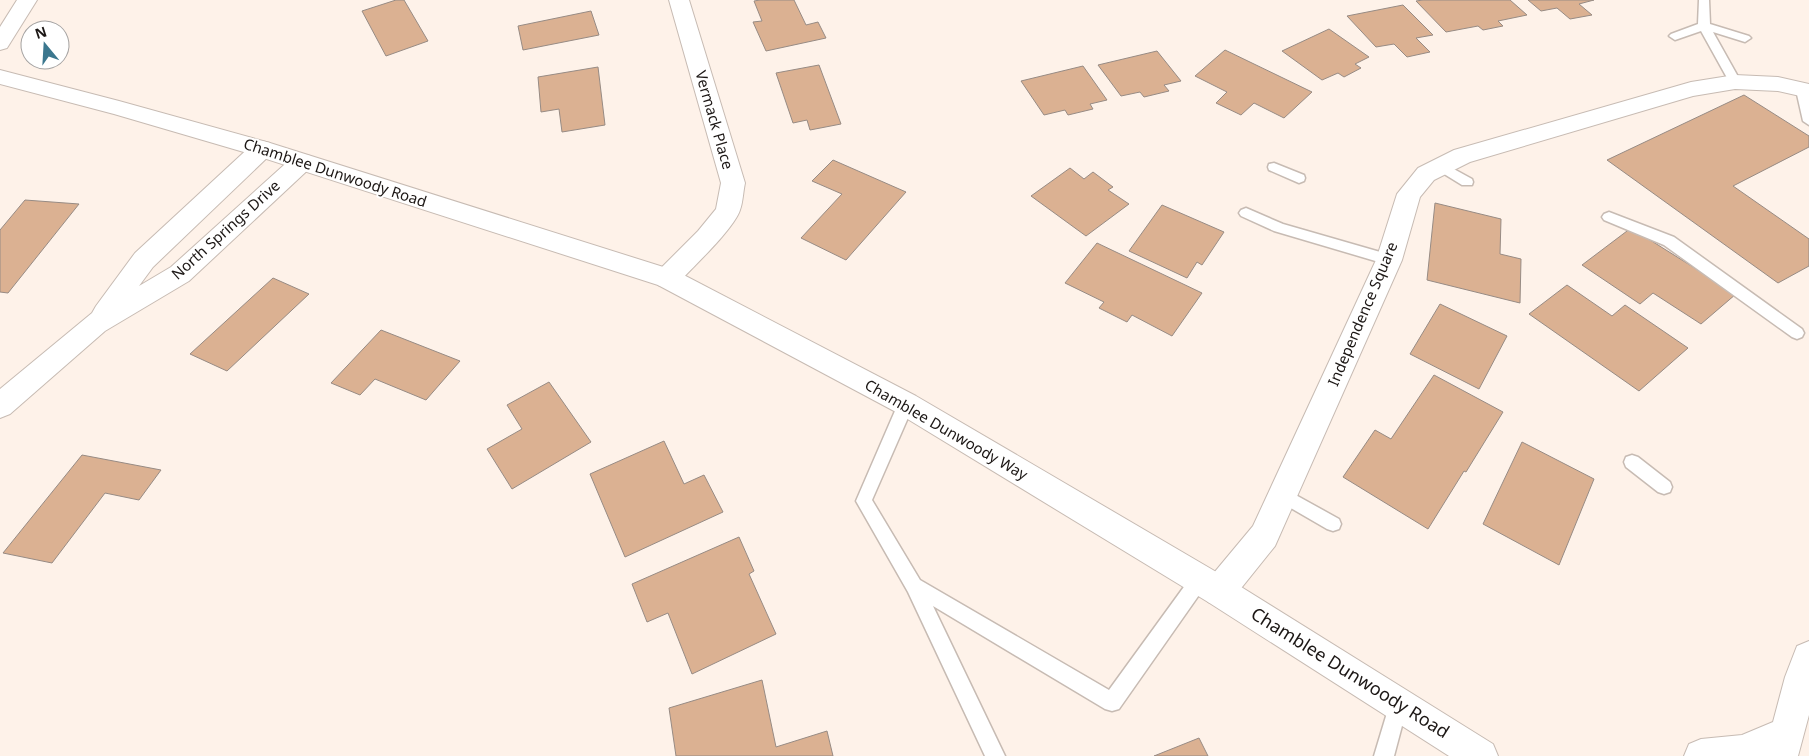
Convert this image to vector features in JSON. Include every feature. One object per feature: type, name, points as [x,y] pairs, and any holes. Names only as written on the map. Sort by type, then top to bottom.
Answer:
[{"type":"street","points":[[0,43],[27,0]]},
{"type":"street","name":"Vermack Place","points":[[667,278],[708,237],[728,211],[733,182],[679,0]]},
{"type":"street","name":"Chamblee Dunwoody Road","points":[[0,77],[119,108],[262,149],[667,278]]},
{"type":"street","name":"Independence Square","points":[[1209,585],[1264,536],[1390,260],[1409,194],[1426,174],[1462,156],[1691,88],[1735,82],[1778,84],[1806,90]]},
{"type":"street","name":"North Springs Drive","points":[[96,324],[144,260],[262,149]]},
{"type":"street","name":"North Springs Drive","points":[[0,406],[96,324],[180,274],[302,162]]},
{"type":"street","name":"Chamblee Dunwoody Way","points":[[667,278],[906,404],[1209,585]]},
{"type":"street","name":"Chamblee Dunwoody Road","points":[[1209,585],[1485,755]]},
{"type":"street","points":[[1701,756],[1788,749],[1809,657]]},
{"type":"lane","points":[[1704,0],[1704,26],[1735,82]]},
{"type":"lane","points":[[1675,36],[1704,26],[1745,38]]},
{"type":"lane","points":[[1806,90],[1809,121]]},
{"type":"lane","points":[[1441,166],[1467,182]]},
{"type":"lane","points":[[1274,167],[1298,178]]},
{"type":"lane","points":[[1246,213],[1279,228],[1390,260]]},
{"type":"lane","points":[[1609,217],[1669,241],[1804,330]]},
{"type":"lane","points":[[906,404],[864,500],[914,586],[995,756]]},
{"type":"lane","points":[[1632,462],[1664,487]]},
{"type":"lane","points":[[1283,496],[1334,524]]},
{"type":"lane","points":[[914,586],[1112,702],[1209,585]]},
{"type":"lane","points":[[1384,756],[1399,703]]},
{"type":"building","points":[[396,0],[404,0],[428,41],[386,56],[362,11]]},
{"type":"building","points":[[794,0],[806,25],[818,22],[826,38],[766,51],[753,22],[762,21],[754,1]]},
{"type":"building","points":[[1510,0],[1527,15],[1498,21],[1503,26],[1483,30],[1478,26],[1446,32],[1416,1]]},
{"type":"building","points":[[1528,0],[1594,0],[1579,4],[1592,15],[1570,19],[1557,8],[1541,11]]},
{"type":"building","points":[[1403,5],[1433,35],[1416,38],[1430,52],[1407,57],[1394,44],[1376,47],[1347,16]]},
{"type":"building","points":[[591,11],[599,35],[523,50],[518,26]]},
{"type":"building","points":[[1329,29],[1369,57],[1355,64],[1361,68],[1344,77],[1338,73],[1322,80],[1282,51]]},
{"type":"building","points":[[1225,50],[1312,92],[1284,118],[1254,103],[1241,115],[1216,103],[1227,92],[1195,76]]},
{"type":"building","points":[[1157,51],[1181,81],[1164,85],[1169,91],[1144,97],[1140,92],[1121,96],[1098,65]]},
{"type":"building","points":[[819,65],[841,124],[810,130],[807,120],[793,123],[776,73]]},
{"type":"building","points":[[1083,66],[1107,100],[1090,104],[1093,109],[1068,115],[1065,110],[1044,115],[1021,81]]},
{"type":"building","points":[[598,67],[605,125],[562,132],[559,109],[541,112],[538,77]]},
{"type":"building","points":[[1744,95],[1809,136],[1809,147],[1733,186],[1809,239],[1809,266],[1778,283],[1607,160]]},
{"type":"building","points":[[833,160],[906,192],[846,260],[801,238],[842,194],[812,181]]},
{"type":"building","points":[[1070,168],[1084,179],[1093,172],[1113,187],[1108,190],[1129,204],[1086,236],[1031,196]]},
{"type":"building","points":[[25,200],[79,204],[8,293],[0,292],[0,230]]},
{"type":"building","points":[[1435,203],[1501,219],[1500,254],[1521,259],[1520,303],[1427,280]]},
{"type":"building","points":[[1162,205],[1224,232],[1202,265],[1197,262],[1187,278],[1129,251]]},
{"type":"building","points":[[1631,228],[1736,294],[1701,324],[1653,293],[1640,304],[1582,265]]},
{"type":"building","points":[[1097,243],[1202,293],[1172,336],[1132,315],[1127,322],[1099,308],[1104,302],[1065,283]]},
{"type":"building","points":[[273,278],[309,294],[227,371],[190,354]]},
{"type":"building","points":[[1567,285],[1612,316],[1625,305],[1688,348],[1639,391],[1529,314]]},
{"type":"building","points":[[1440,304],[1507,336],[1479,389],[1410,354]]},
{"type":"building","points":[[381,330],[460,361],[426,400],[375,379],[360,395],[331,383]]},
{"type":"building","points":[[1434,375],[1503,412],[1428,529],[1343,477],[1375,430],[1391,439]]},
{"type":"building","points":[[549,382],[591,442],[512,489],[487,449],[522,429],[507,405]]},
{"type":"building","points":[[664,441],[684,484],[704,475],[723,512],[625,557],[590,474]]},
{"type":"building","points":[[1522,442],[1594,479],[1559,565],[1483,524]]},
{"type":"building","points":[[82,455],[161,470],[139,500],[105,493],[52,563],[3,553]]},
{"type":"building","points":[[739,537],[754,571],[749,574],[776,634],[692,674],[668,613],[647,622],[632,584]]},
{"type":"building","points":[[762,680],[776,747],[827,731],[833,756],[676,756],[669,708]]},
{"type":"building","points":[[1199,738],[1208,756],[1154,756]]}]
